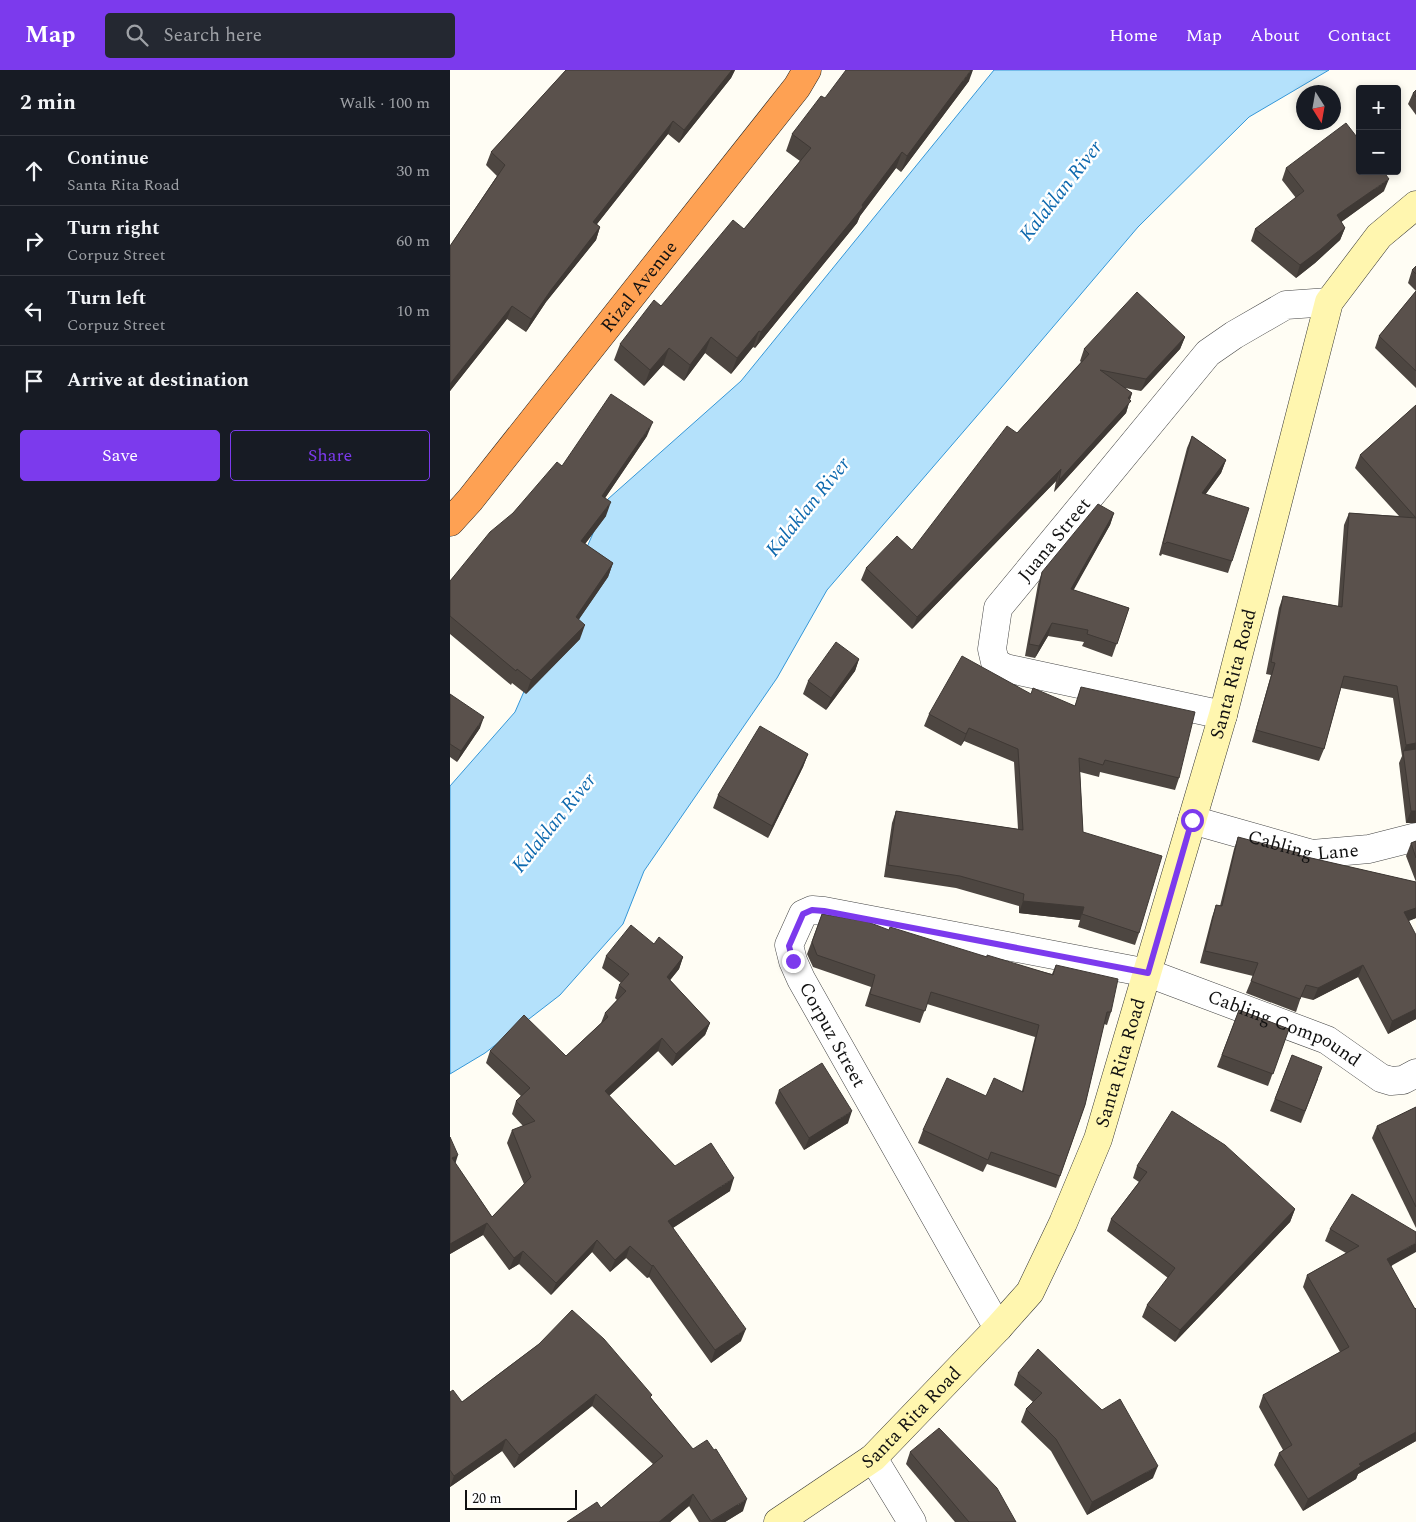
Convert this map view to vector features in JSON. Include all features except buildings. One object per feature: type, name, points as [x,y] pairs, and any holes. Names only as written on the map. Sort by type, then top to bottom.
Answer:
[{"type":"highway","name":"Rizal Avenue","points":[[450,522],[470,500],[797,87],[807,70]]},
{"type":"main road","name":"Santa Rita Road","points":[[778,1522],[873,1458],[1030,1292],[1098,1139],[1223,715],[1329,302],[1379,236],[1416,205]]},
{"type":"street","name":"Juana Street","points":[[1223,715],[1005,668],[995,662],[992,650],[998,608],[1208,353],[1286,304],[1329,302]]},
{"type":"street","name":"Cabling Lane","points":[[1192,820],[1312,854],[1369,849],[1416,837]]},
{"type":"street","name":"Corpuz Street","points":[[998,1328],[801,979],[789,946],[803,914],[812,910],[1148,973]]},
{"type":"street","name":"Cabling Compound","points":[[1148,973],[1326,1040],[1381,1078],[1391,1081],[1403,1080],[1416,1073]]},
{"type":"street","points":[[873,1458],[912,1522]]},
{"type":"water","name":"Kalaklan River","points":[[994,70],[1329,70],[1303,85],[1296,85],[1296,89],[1249,117],[1138,227],[827,590],[777,678],[644,871],[623,924],[560,995],[485,1053],[450,1074],[450,786],[515,712],[608,499],[741,381]]},
{"type":"route","points":[[793,961],[789,946],[803,914],[812,910],[1148,973],[1192,820]]}]
